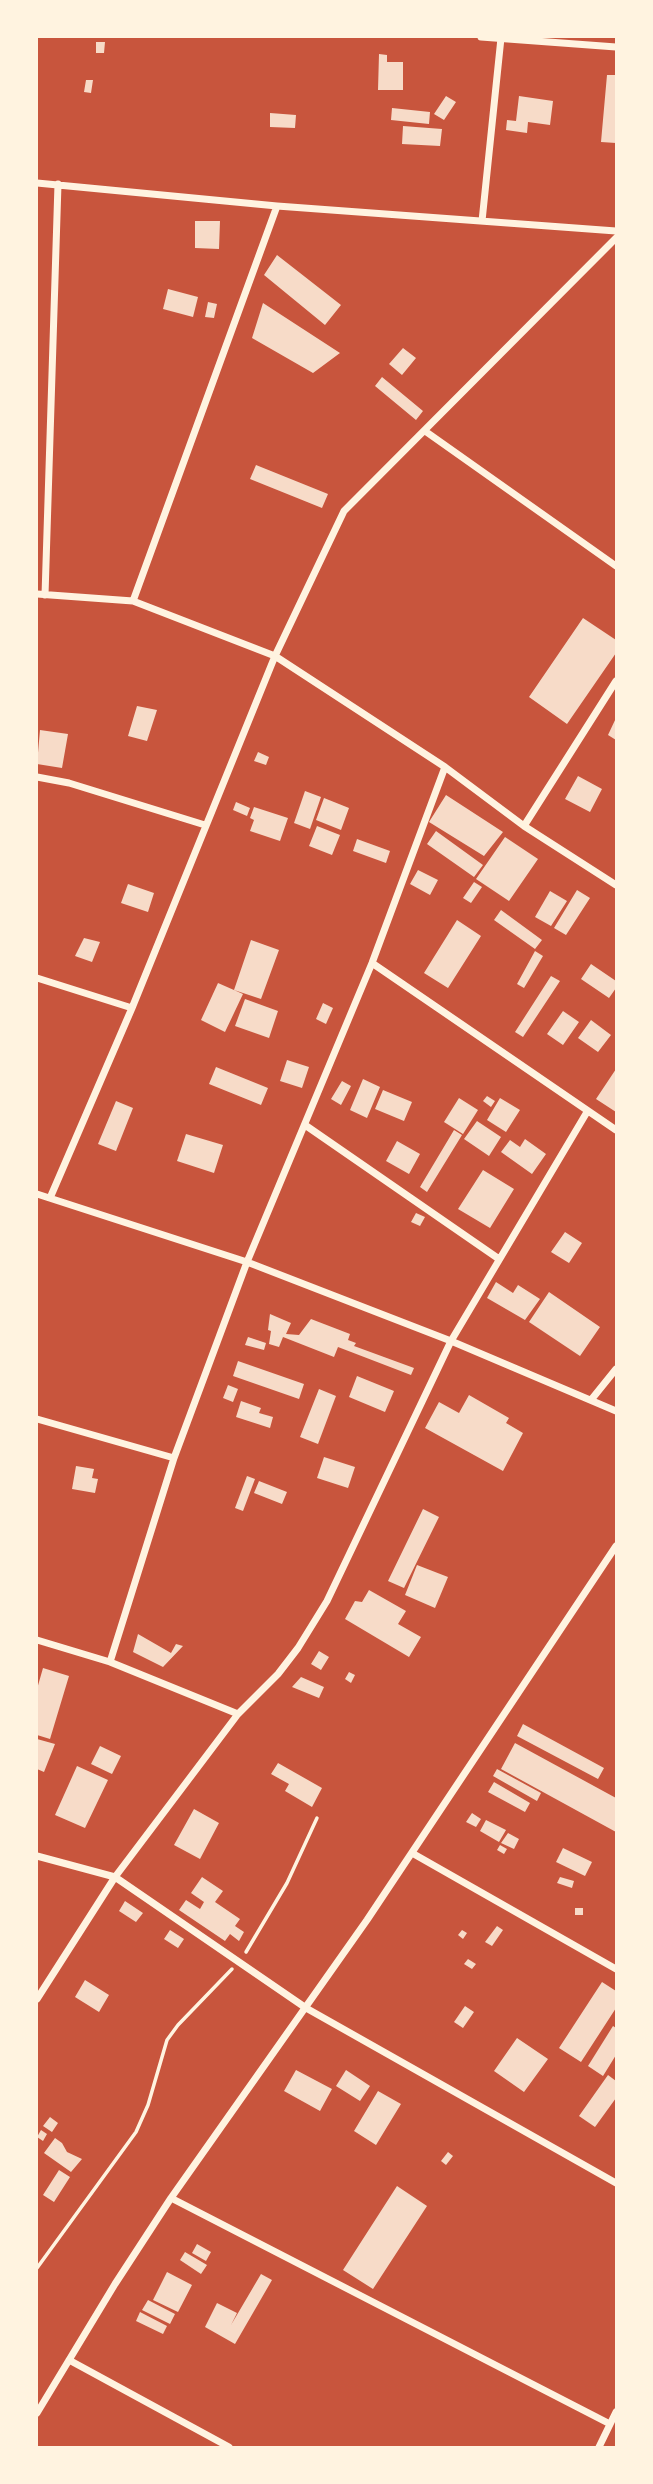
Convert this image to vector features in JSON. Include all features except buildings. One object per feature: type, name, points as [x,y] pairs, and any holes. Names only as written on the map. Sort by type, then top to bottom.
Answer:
[{"type":"street","points":[[481,37],[616,47]]},
{"type":"street","points":[[482,221],[501,38]]},
{"type":"street","points":[[37,183],[277,206],[616,231]]},
{"type":"street","points":[[58,184],[41,595],[133,601],[275,656],[445,767],[524,826],[616,885]]},
{"type":"street","points":[[133,601],[277,206]]},
{"type":"street","points":[[50,1198],[132,1008],[275,656],[344,511],[616,238]]},
{"type":"street","points":[[425,431],[616,566]]},
{"type":"street","points":[[524,826],[616,681]]},
{"type":"street","points":[[110,1662],[174,1458],[247,1262],[372,963],[445,767]]},
{"type":"street","points":[[37,777],[69,783],[205,825]]},
{"type":"street","points":[[372,963],[616,1130]]},
{"type":"street","points":[[37,978],[132,1008]]},
{"type":"street","points":[[37,1998],[115,1877],[237,1714],[278,1674],[298,1648],[327,1601],[451,1341],[587,1112]]},
{"type":"street","points":[[305,1125],[499,1259]]},
{"type":"street","points":[[37,1194],[247,1262],[451,1341],[616,1411]]},
{"type":"street","points":[[591,1401],[616,1369]]},
{"type":"street","points":[[37,1419],[174,1458]]},
{"type":"street","points":[[37,2413],[115,2284],[172,2197],[412,1853],[616,1546]]},
{"type":"street","points":[[37,1640],[110,1662],[237,1714]]},
{"type":"street","points":[[412,1853],[616,1969]]},
{"type":"street","points":[[37,1856],[115,1877],[306,2008],[616,2183]]},
{"type":"street","points":[[172,2197],[610,2424]]},
{"type":"street","points":[[69,2360],[229,2447]]},
{"type":"street","points":[[599,2447],[616,2412]]},
{"type":"path","points":[[37,2268],[136,2132],[148,2105],[167,2040],[238,1962],[257,1936],[287,1883],[317,1818]]}]
